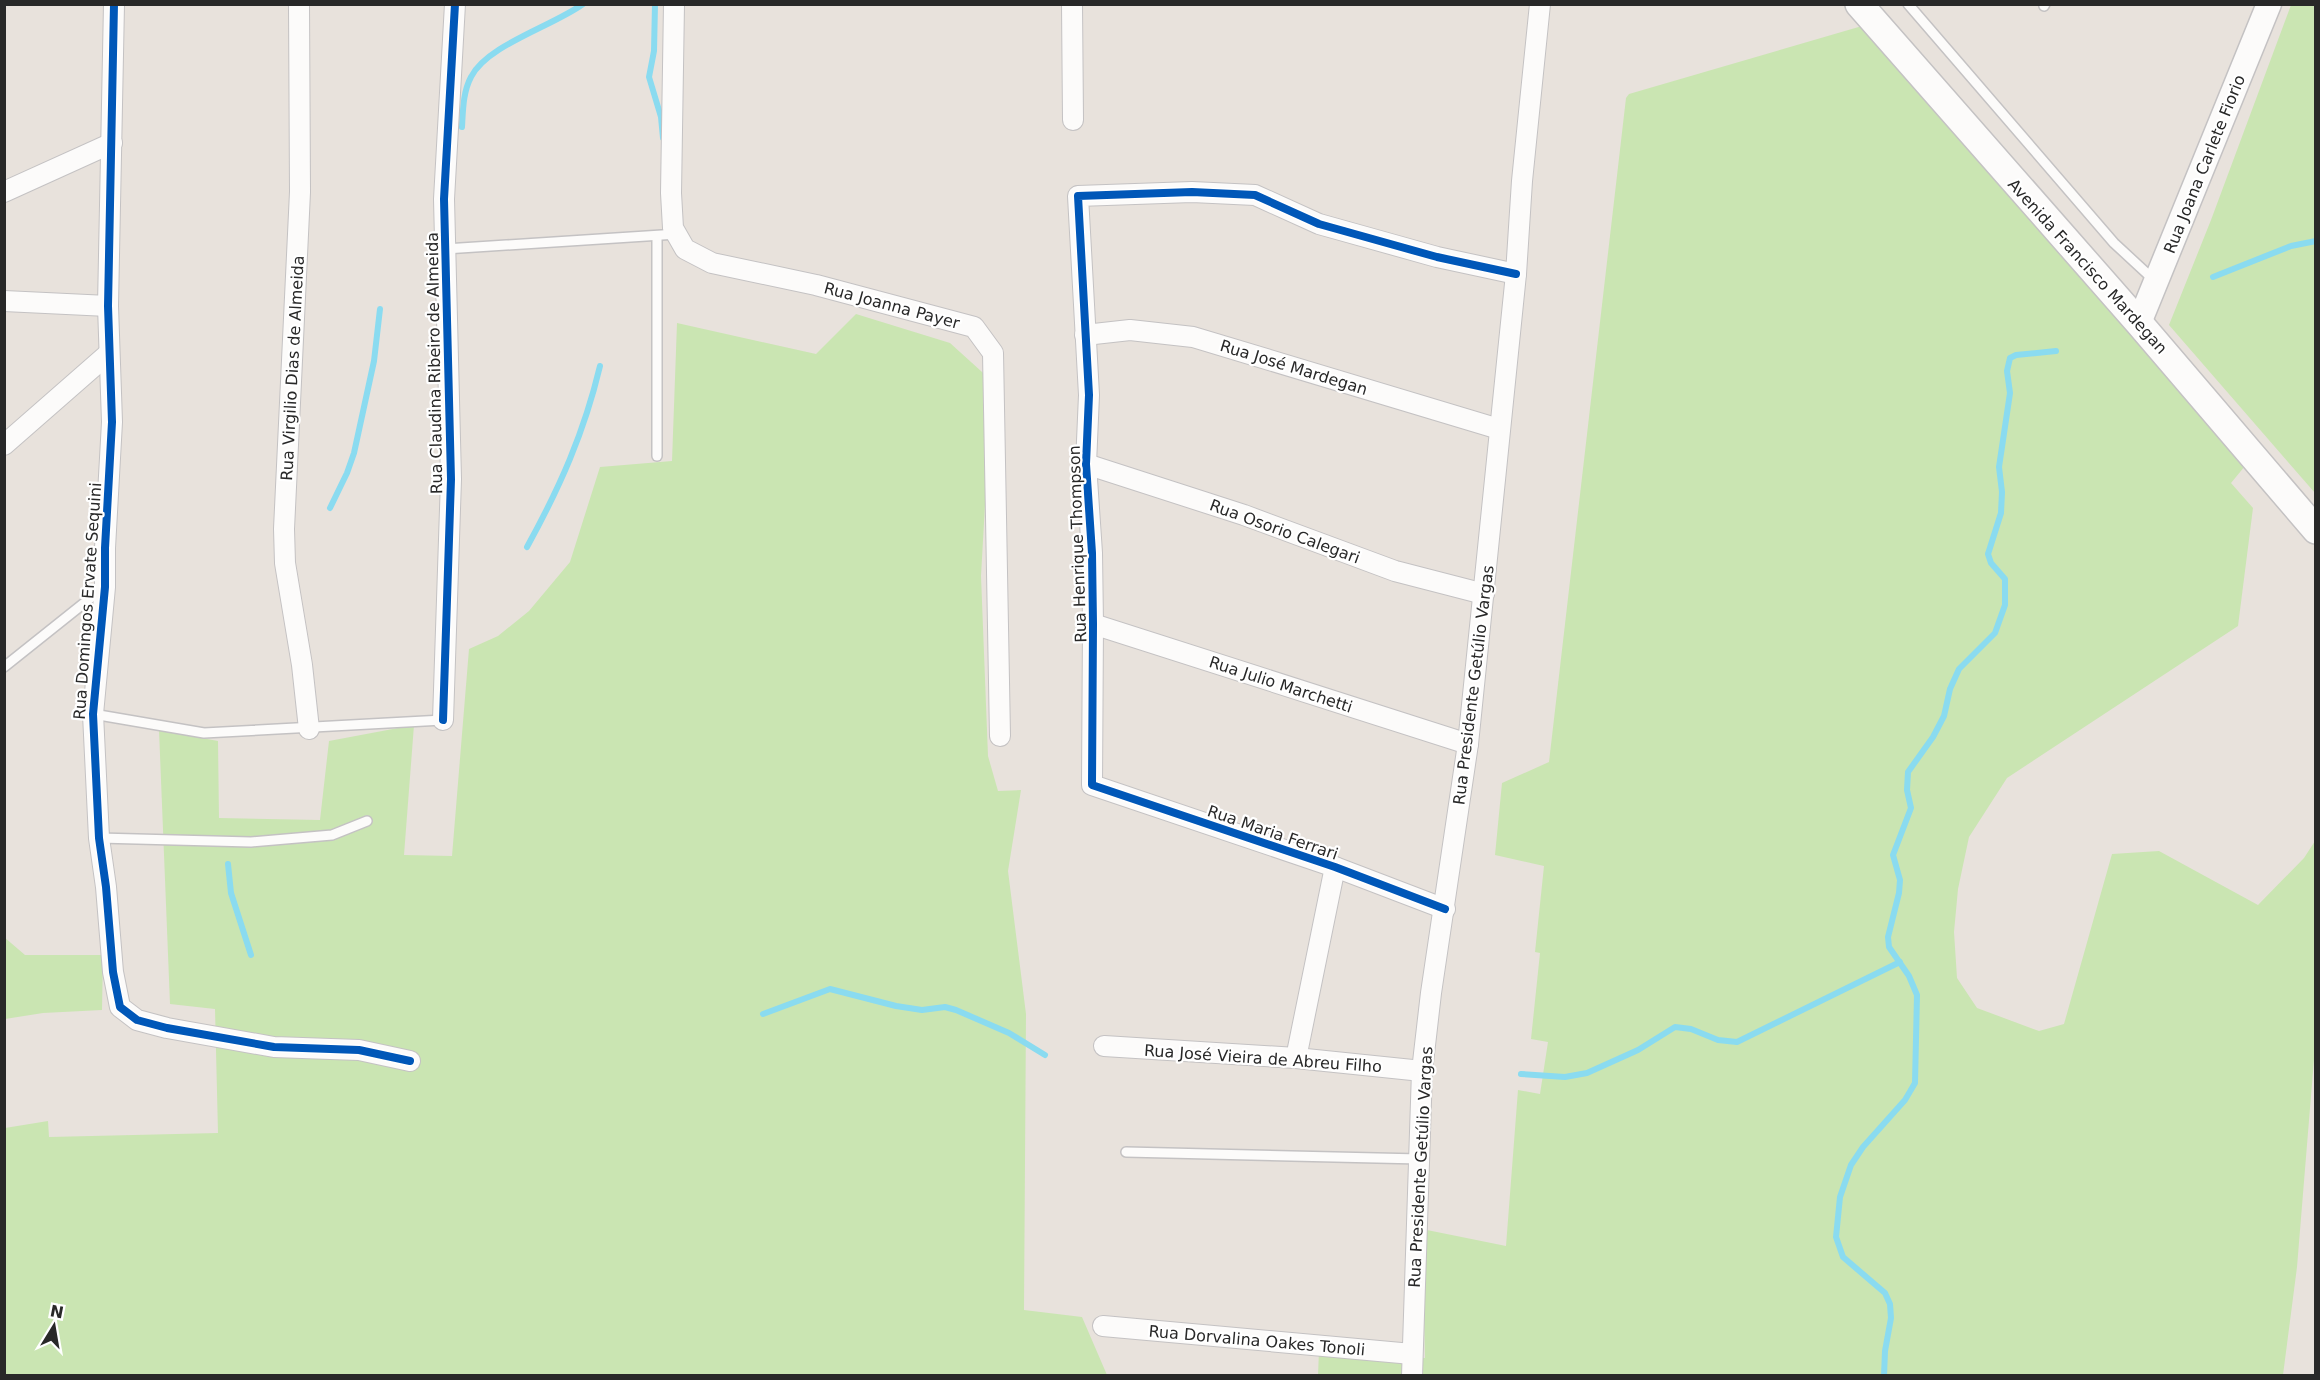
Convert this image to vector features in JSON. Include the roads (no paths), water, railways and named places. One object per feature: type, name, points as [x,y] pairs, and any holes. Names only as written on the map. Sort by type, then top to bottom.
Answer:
[{"type":"main road","name":"Avenida Francisco Mardegan","points":[[1859,4],[2139,323],[2316,530]]},
{"type":"street","name":"Rua Domingos Ervate Sequini","points":[[114,4],[108,306],[112,422],[105,587],[93,714],[99,838],[106,887],[113,972],[120,1007],[137,1020],[167,1028],[274,1047],[359,1050],[410,1061]]},
{"type":"street","name":"Rua Virgilio Dias de Almeida","points":[[299,4],[300,192],[285,517],[285,563],[302,665],[309,729]]},
{"type":"street","name":"Rua Claudina Ribeiro de Almeida","points":[[444,720],[451,479],[444,199],[455,4]]},
{"type":"street","points":[[674,4],[671,193],[673,228],[677,234]]},
{"type":"street","points":[[1072,4],[1073,120]]},
{"type":"street","name":"Rua Presidente Getúlio Vargas","points":[[1411,1365],[1422,1071],[1468,744],[1516,274],[1522,181],[1540,4]]},
{"type":"street","name":"Rua Joana Carlete Fiorio","points":[[2139,323],[2269,4]]},
{"type":"street","points":[[4,192],[111,143]]},
{"type":"street","name":"Rua Henrique Thompson","points":[[1092,785],[1094,624],[1086,464],[1089,395],[1078,196],[1191,192],[1255,195],[1318,224],[1437,257],[1516,274]]},
{"type":"street","name":"Rua Joanna Payer","points":[[677,234],[685,249],[712,263],[816,285],[974,327],[993,353],[1000,736]]},
{"type":"street","points":[[4,301],[108,306]]},
{"type":"street","name":"Rua José Mardegan","points":[[1085,335],[1130,330],[1193,337],[1499,429]]},
{"type":"street","points":[[4,445],[108,354]]},
{"type":"street","name":"Rua Osorio Calegari","points":[[1086,464],[1244,515],[1395,571],[1484,594]]},
{"type":"street","name":"Rua Julio Marchetti","points":[[1094,624],[1468,744]]},
{"type":"street","name":"Rua Maria Ferrari","points":[[1092,785],[1335,867],[1444,909]]},
{"type":"street","points":[[1296,1058],[1335,867]]},
{"type":"street","name":"Rua José Vieira de Abreu Filho","points":[[1104,1046],[1296,1058],[1422,1071]]},
{"type":"street","name":"Rua Dorvalina Oakes Tonoli","points":[[1102,1326],[1411,1365]]},
{"type":"lane","points":[[1908,4],[2114,243],[2156,281]]},
{"type":"lane","points":[[445,249],[677,234]]},
{"type":"lane","points":[[657,236],[657,456]]},
{"type":"lane","points":[[4,667],[105,587]]},
{"type":"lane","points":[[93,714],[204,733],[444,720]]},
{"type":"lane","points":[[99,838],[250,842],[332,835],[367,821]]},
{"type":"lane","points":[[1126,1152],[1420,1160]]},
{"type":"waterway","points":[[462,127],[466,89],[479,66],[506,46],[583,4]]},
{"type":"waterway","points":[[655,4],[654,51],[649,77],[661,117],[663,138]]},
{"type":"waterway","points":[[2213,277],[2291,246],[2316,241]]},
{"type":"waterway","points":[[330,508],[354,453],[374,361],[380,309]]},
{"type":"waterway","points":[[1884,1376],[1885,1351],[1891,1318],[1890,1304],[1885,1293],[1843,1257],[1836,1237],[1840,1197],[1851,1165],[1863,1147],[1905,1100],[1915,1083],[1917,995],[1909,976],[1889,947],[1888,937],[1900,880],[1893,855],[1911,808],[1907,790],[1908,772],[1933,737],[1944,716],[1950,689],[1959,669],[1995,633],[2005,605],[2005,579],[1991,563],[1988,554],[2001,513],[2002,492],[1999,467],[2010,393],[2007,371],[2010,358],[2016,355],[2056,351]]},
{"type":"waterway","points":[[527,547],[550,503],[579,437],[600,366]]},
{"type":"waterway","points":[[228,864],[231,893],[251,955]]},
{"type":"waterway","points":[[1521,1074],[1565,1077],[1587,1073],[1638,1050],[1675,1027],[1691,1029],[1718,1040],[1737,1042],[1900,962]]},
{"type":"waterway","points":[[763,1014],[830,989],[896,1006],[922,1010],[945,1007],[956,1010],[1009,1033],[1045,1055]]}]
